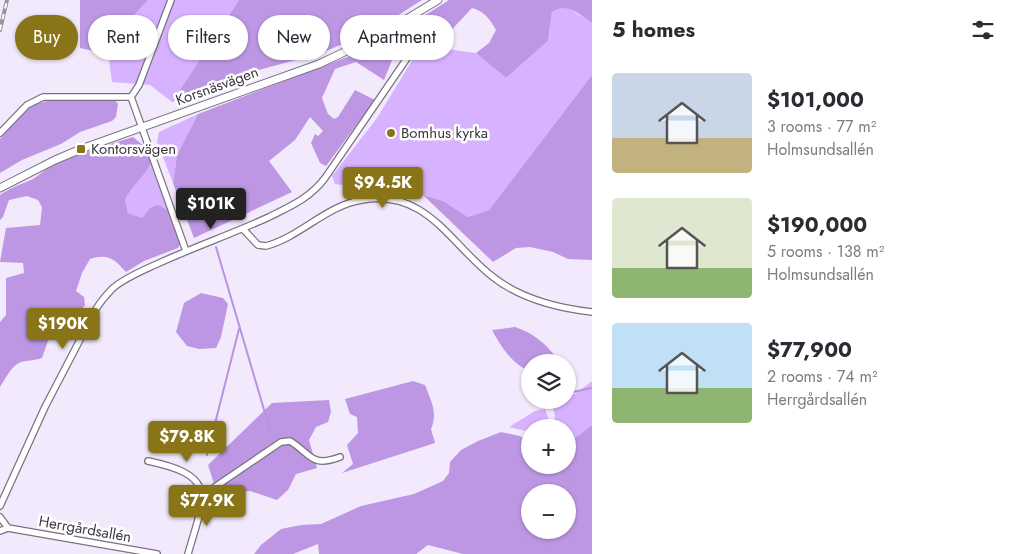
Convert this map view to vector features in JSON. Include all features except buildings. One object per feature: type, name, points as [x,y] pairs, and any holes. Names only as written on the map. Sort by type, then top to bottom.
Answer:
[{"type":"street","points":[[131,97],[139,85],[171,0]]},
{"type":"street","name":"Korsnäsvägen","points":[[0,188],[55,160],[345,53],[412,17],[438,0]]},
{"type":"street","points":[[0,506],[45,407],[100,304],[119,284],[186,251],[243,229],[297,204],[318,187],[406,60]]},
{"type":"street","points":[[131,97],[186,251]]},
{"type":"street","points":[[0,133],[27,105],[42,98],[131,97]]},
{"type":"street","points":[[243,229],[258,245],[266,246],[350,202],[370,198],[400,201],[417,207],[427,214],[482,268],[509,288],[553,305],[592,312]]},
{"type":"street","points":[[203,495],[281,442],[290,441],[315,461],[323,462],[340,458]]},
{"type":"street","points":[[148,461],[184,473],[194,479],[203,495],[202,506],[188,554]]},
{"type":"street","points":[[0,517],[8,528],[0,531]]},
{"type":"street","name":"Herrgårdsallén","points":[[8,528],[157,554]]},
{"type":"shaded area","points":[[80,0],[148,0],[134,15],[88,15],[88,50],[80,48]]},
{"type":"shaded area","points":[[148,0],[239,0],[229,15],[168,15],[168,60],[200,60],[172,102],[150,85],[112,82],[109,60],[158,60],[158,15],[134,15]]},
{"type":"shaded area","points":[[239,0],[422,0],[398,15],[340,15],[340,45],[330,49],[330,15],[258,15],[258,60],[296,60],[225,79],[172,102],[200,60],[248,60],[248,15],[229,15]]},
{"type":"shaded area","points":[[449,0],[592,0],[592,23],[573,10],[562,8],[552,12],[548,41],[506,78],[476,53],[489,43],[496,30],[480,11],[472,8],[454,27],[454,15],[425,15]]},
{"type":"shaded area","points":[[558,8],[568,8],[592,23],[592,75],[489,210],[468,217],[443,201],[423,195],[335,184],[332,176],[377,118],[412,60],[454,60],[454,50],[476,53],[506,78],[548,41],[552,12]]},
{"type":"shaded area","points":[[340,60],[392,60],[384,80],[356,62],[335,69],[322,98],[328,114],[334,119],[338,117],[355,90],[375,100],[326,166],[320,163],[311,143],[315,134],[318,136],[323,131],[310,117],[295,140],[269,161],[292,192],[194,238],[173,183],[177,155],[198,114]]},
{"type":"shaded area","points":[[592,75],[592,260],[568,259],[553,252],[530,247],[516,248],[493,262],[423,195],[443,201],[468,217],[489,210]]},
{"type":"shaded area","points":[[71,99],[115,100],[118,104],[116,117],[112,121],[80,132],[61,144],[22,160],[0,173],[0,139],[16,120],[37,104],[46,101]]},
{"type":"shaded area","points":[[198,114],[177,155],[173,183],[157,142],[159,132]]},
{"type":"shaded area","points":[[133,137],[144,146],[151,163],[125,200],[128,213],[142,218],[150,208],[158,205],[169,211],[181,243],[178,248],[144,261],[126,272],[110,258],[96,257],[90,259],[82,273],[76,291],[84,297],[85,305],[77,315],[54,311],[49,319],[48,341],[42,358],[24,361],[14,366],[0,387],[0,322],[6,315],[6,278],[24,273],[23,263],[0,262],[6,228],[40,225],[42,207],[38,200],[27,196],[9,200],[3,217],[0,220],[0,195],[34,178],[53,165]]},
{"type":"shaded area","points":[[151,163],[169,211],[150,208],[142,218],[128,213],[125,200]]},
{"type":"shaded area","points":[[201,293],[223,298],[228,304],[221,337],[216,348],[199,349],[187,346],[176,332],[184,303]]},
{"type":"shaded area","points":[[515,327],[538,339],[553,354],[521,354],[521,366],[503,348],[492,330]]},
{"type":"shaded area","points":[[413,381],[425,385],[431,401],[434,417],[431,429],[435,443],[342,473],[353,464],[347,445],[358,433],[357,417],[350,414],[345,399]]},
{"type":"shaded area","points":[[592,381],[592,425],[576,437],[576,419],[555,419],[553,409],[576,409],[576,393]]},
{"type":"shaded area","points":[[329,400],[331,412],[328,422],[316,427],[309,440],[317,468],[296,474],[288,490],[277,500],[250,491],[217,493],[208,465],[272,403]]},
{"type":"shaded area","points":[[545,409],[549,419],[522,419],[535,411]]},
{"type":"shaded area","points":[[521,420],[521,430],[509,427]]},
{"type":"shaded area","points":[[592,425],[592,554],[463,554],[428,545],[416,554],[319,554],[318,544],[293,554],[254,554],[261,545],[281,529],[321,524],[361,506],[414,494],[443,481],[449,473],[450,462],[461,450],[478,441],[501,432],[520,436],[521,474],[576,474],[576,437]]},
{"type":"waterway","points":[[216,247],[270,430]]},
{"type":"waterway","points":[[207,455],[239,329]]},
{"type":"waterway","points":[[576,391],[592,388]]},
{"type":"railway","points":[[0,30],[7,0]]},
{"type":"place","name":"Bomhus kyrka","points":[[391,133]]},
{"type":"place","name":"Kontorsvägen","points":[[81,149]]}]
